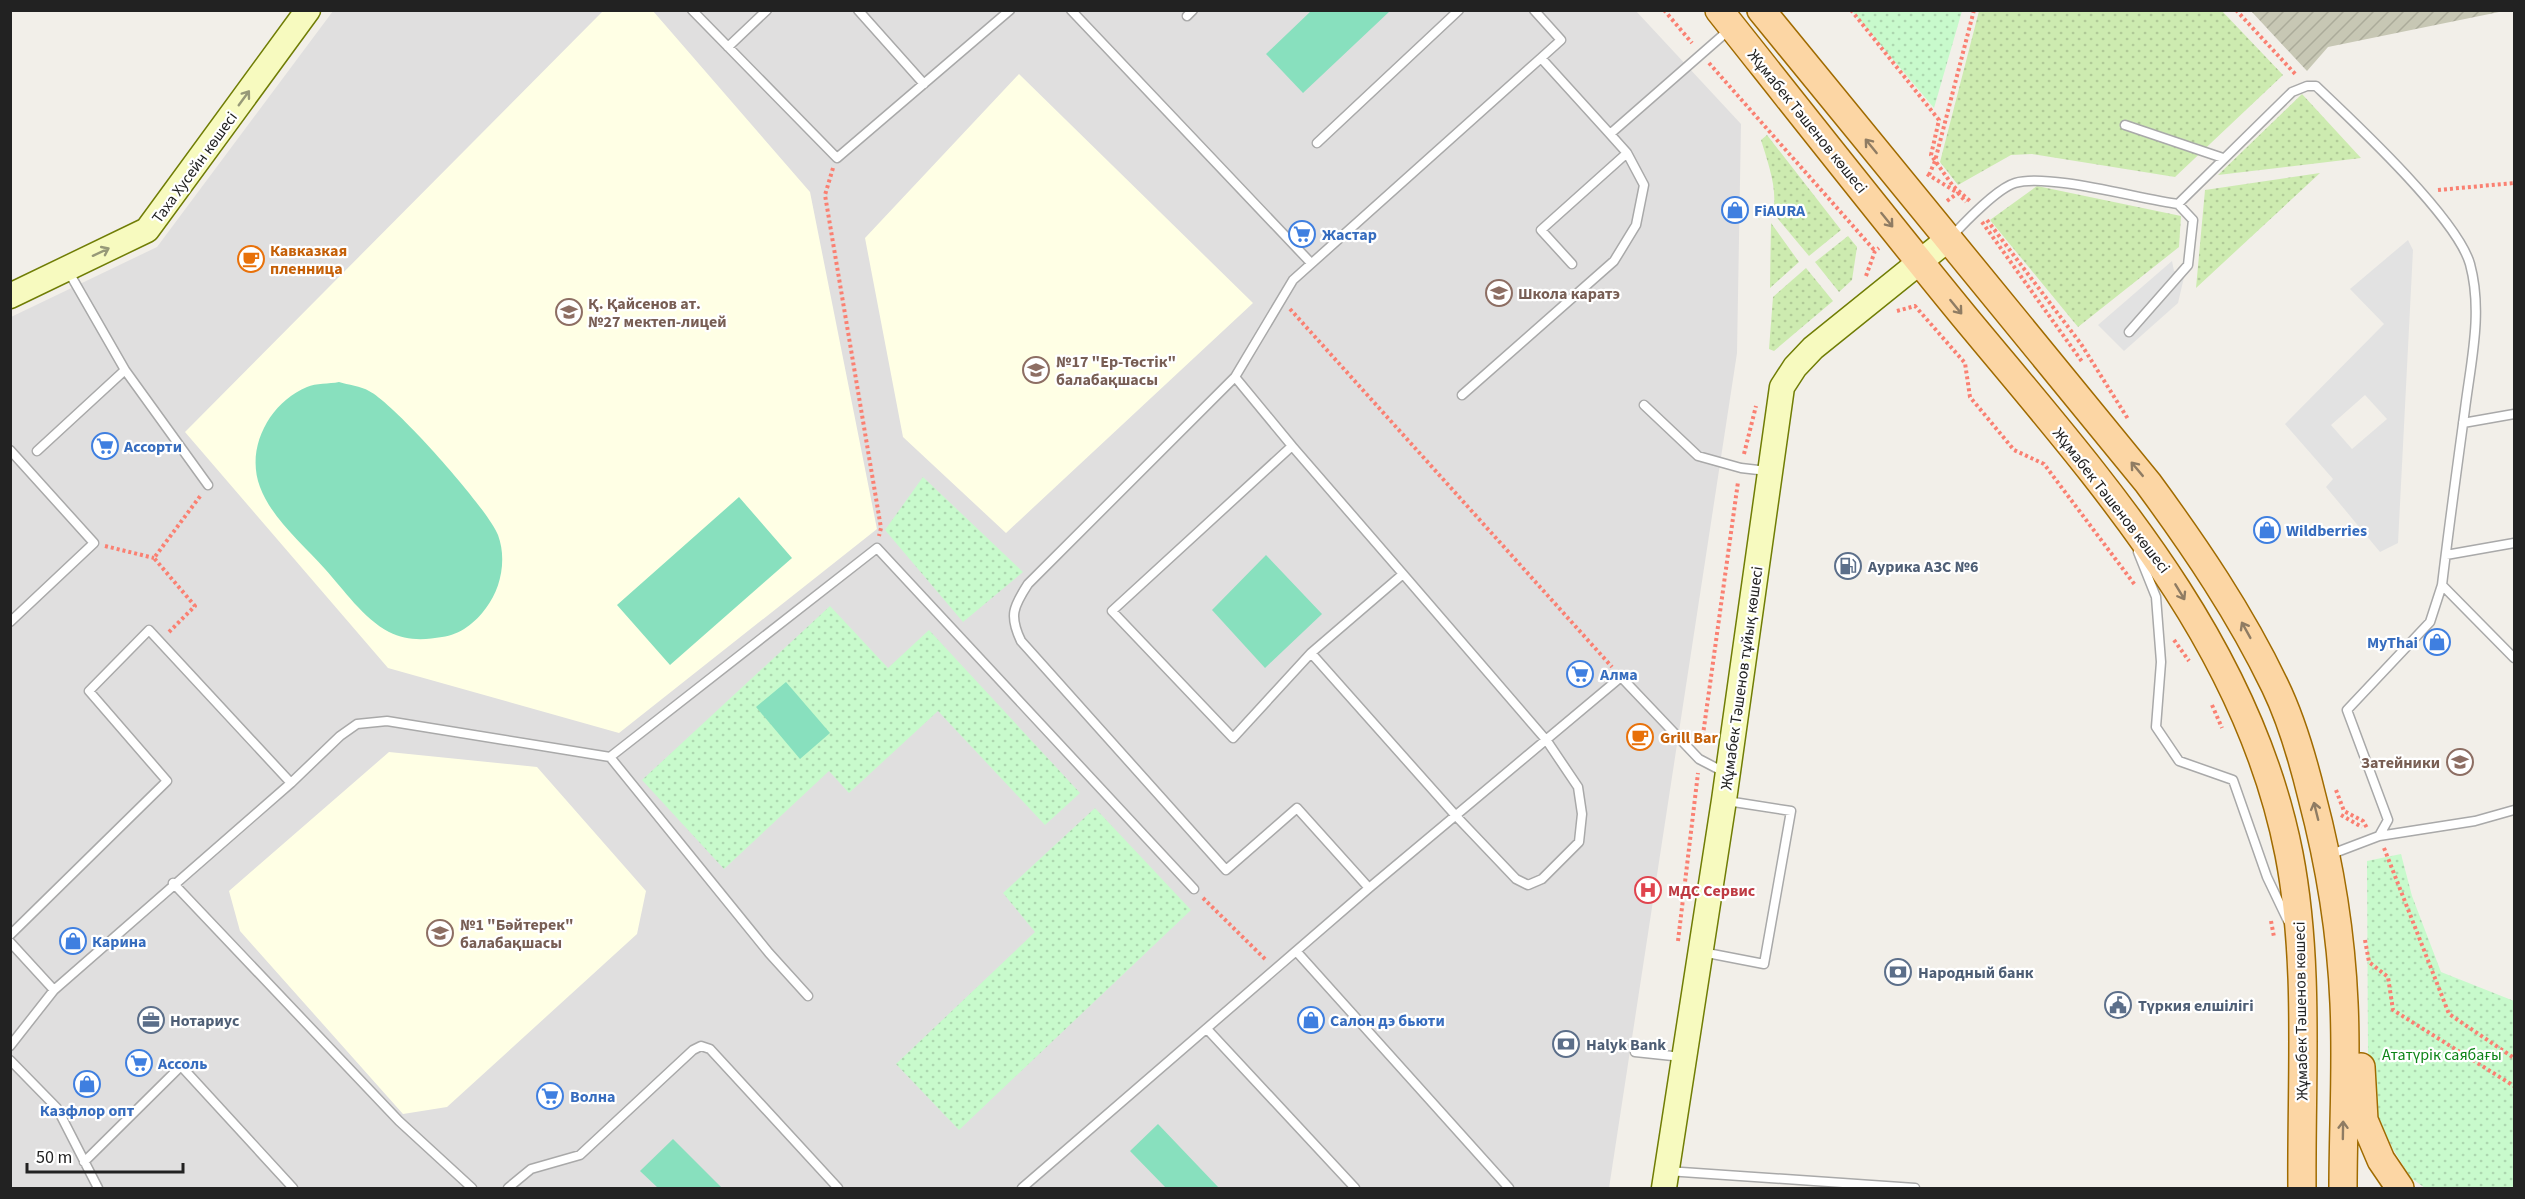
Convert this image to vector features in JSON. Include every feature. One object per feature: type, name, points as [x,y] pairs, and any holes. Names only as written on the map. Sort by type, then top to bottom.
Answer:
[{"type":"main road","name":"Жұмабек Тәшенов көшесі","points":[[1761,10],[2148,483],[2198,551],[2276,688],[2302,758],[2328,856],[2337,922],[2344,1003],[2343,1188]]},
{"type":"main road","name":"Жұмабек Тәшенов көшесі","points":[[1726,19],[2119,504],[2167,570],[2212,645],[2245,711],[2269,776],[2288,851],[2300,926],[2288,946],[2302,1188]]},
{"type":"main road","points":[[2328,856],[2355,954],[2364,1120],[2381,1160],[2400,1188]]},
{"type":"street","name":"Таха Хусейн көшесі","points":[[10,296],[147,230],[308,10]]},
{"type":"street","name":"Жұмабек Тәшенов тұйық көшесі","points":[[1666,1180],[1724,800],[1782,387],[1795,367],[1813,348],[1947,240]]},
{"type":"lane","points":[[692,10],[837,158],[1010,10]]},
{"type":"lane","points":[[728,47],[767,10]]},
{"type":"lane","points":[[858,10],[924,84]]},
{"type":"lane","points":[[1071,10],[1311,263]]},
{"type":"lane","points":[[1317,143],[1459,10]]},
{"type":"lane","points":[[1369,888],[1297,808],[1226,870],[1035,658],[1021,641],[1012,623],[1016,603],[1028,584],[1235,377],[1293,280],[1561,40],[1534,10]]},
{"type":"lane","points":[[1610,134],[1702,54],[1726,19]]},
{"type":"lane","points":[[1462,395],[1614,261],[1636,225],[1644,185],[1627,153],[1541,58]]},
{"type":"lane","points":[[2178,204],[2292,92],[2307,86],[2316,86],[2420,191],[2448,225],[2470,263],[2478,311],[2442,585],[2430,622],[2347,710],[2388,820],[2379,836]]},
{"type":"lane","points":[[2126,125],[2223,158]]},
{"type":"lane","points":[[1572,264],[1541,230],[1627,153]]},
{"type":"lane","points":[[1947,240],[1975,212],[2014,183],[2045,180],[2178,204],[2193,220],[2188,265],[2129,332]]},
{"type":"lane","points":[[67,269],[125,370],[208,485]]},
{"type":"lane","points":[[38,451],[125,370]]},
{"type":"lane","points":[[1235,377],[1547,741],[1578,787],[1582,814],[1579,842],[1542,879],[1528,885],[1516,879],[1456,816],[1311,653]]},
{"type":"lane","points":[[1644,405],[1698,456],[1741,468],[1770,472]]},
{"type":"lane","points":[[2463,423],[2514,414]]},
{"type":"lane","points":[[1292,446],[1112,611],[1233,738],[1311,653],[1403,574]]},
{"type":"lane","points":[[10,450],[94,543],[10,622]]},
{"type":"lane","points":[[2119,504],[2156,597],[2161,662],[2156,727],[2179,761],[2232,780],[2288,946]]},
{"type":"lane","points":[[2446,555],[2514,543]]},
{"type":"lane","points":[[610,757],[877,548],[1194,889]]},
{"type":"lane","points":[[2442,585],[2514,658]]},
{"type":"lane","points":[[10,935],[167,781],[89,692],[150,630],[291,783]]},
{"type":"lane","points":[[1022,1188],[1369,888],[1621,677],[1699,759],[1727,774]]},
{"type":"lane","points":[[10,1046],[54,990],[173,883],[291,783],[340,736],[357,724],[387,720],[610,757],[769,953],[808,996]]},
{"type":"lane","points":[[1700,952],[1764,964],[1791,811],[1724,800]]},
{"type":"lane","points":[[2328,856],[2379,836],[2475,821],[2514,810]]},
{"type":"lane","points":[[173,883],[399,1121],[472,1188]]},
{"type":"lane","points":[[10,942],[54,990]]},
{"type":"lane","points":[[1296,951],[1509,1188]]},
{"type":"lane","points":[[1208,1029],[1355,1188]]},
{"type":"lane","points":[[508,1188],[531,1169],[580,1155],[693,1050],[701,1046],[710,1048],[832,1187]]},
{"type":"lane","points":[[1635,1052],[1685,1057]]},
{"type":"lane","points":[[10,1060],[57,1108],[98,1188]]},
{"type":"lane","points":[[84,1162],[181,1066],[293,1188]]},
{"type":"lane","points":[[1666,1180],[1915,1188]]},
{"type":"path","points":[[1664,10],[1875,251],[1863,287],[1872,300],[1884,314],[1915,306],[1965,363],[1970,397],[2014,450],[2044,464],[2136,587]]},
{"type":"path","points":[[1929,175],[1935,161],[1974,10]]},
{"type":"path","points":[[2236,10],[2307,86]]},
{"type":"path","points":[[837,158],[825,195],[881,528],[877,548]]},
{"type":"path","points":[[2420,191],[2514,183]]},
{"type":"path","points":[[1282,300],[1621,677]]},
{"type":"path","points":[[154,558],[208,485]]},
{"type":"path","points":[[94,543],[154,558],[195,606],[159,640]]},
{"type":"path","points":[[2157,616],[2193,666]]},
{"type":"path","points":[[2208,696],[2227,739]]},
{"type":"path","points":[[2379,836],[2449,1014],[2514,1058]]},
{"type":"path","points":[[1194,889],[1275,969]]},
{"type":"path","points":[[2269,910],[2288,946]]},
{"type":"path","points":[[2365,939],[2369,962],[2388,977],[2393,1010],[2514,1086]]},
{"type":"shaded area","name":"Жастар","points":[[333,11],[1636,11],[1741,124],[1737,353],[1609,1188],[11,1188],[11,317],[157,247]]},
{"type":"shaded area","name":"Қ. Қайсенов ат. №27 мектеп-лицей","points":[[603,11],[653,11],[810,192],[877,529],[619,733],[388,668],[185,432]]},
{"type":"shaded area","points":[[2251,11],[2504,11],[2328,47],[2307,71]]},
{"type":"shaded area","name":"№17 \"Ер-Төстік\" балабақшасы","points":[[1019,74],[1253,303],[1006,533],[903,437],[865,238]]},
{"type":"shaded area","points":[[2408,240],[2413,250],[2398,543],[2380,552],[2326,487],[2333,479],[2285,424],[2384,324],[2350,289]],"holes":[[[2365,395],[2387,419],[2352,449],[2331,425]]]},
{"type":"shaded area","points":[[2172,261],[2174,271],[2185,273],[2178,303],[2124,351],[2098,325]]},
{"type":"shaded area","name":"№1 \"Бәйтерек\" балабақшасы","points":[[389,752],[537,767],[646,891],[637,934],[447,1107],[403,1114],[240,931],[229,891]]},
{"type":"green space","points":[[1311,11],[1390,11],[1303,93],[1266,54]]},
{"type":"green space","points":[[1852,11],[1962,11],[1934,108]]},
{"type":"green space","points":[[1979,11],[2222,11],[2283,75],[2175,177],[2032,154],[2011,155],[1958,185],[1940,162]]},
{"type":"green space","points":[[2302,94],[2361,158],[2218,175]]},
{"type":"green space","points":[[1767,135],[1841,230],[1809,256],[1773,213],[1773,185],[1761,140]]},
{"type":"green space","points":[[2320,173],[2196,288],[2205,190]]},
{"type":"green space","points":[[2037,186],[2181,216],[2179,247],[2078,327],[1990,220]]},
{"type":"green space","points":[[1771,223],[1799,262],[1770,288]]},
{"type":"green space","points":[[1848,236],[1857,247],[1852,280],[1839,292],[1815,262]]},
{"type":"green space","points":[[1806,268],[1833,301],[1774,351],[1769,349],[1773,297]]},
{"type":"green space","points":[[339,382],[369,391],[399,415],[460,481],[498,535],[502,554],[499,583],[486,608],[467,627],[455,634],[416,639],[395,635],[380,626],[354,603],[289,531],[265,499],[256,472],[256,457],[264,428],[272,415],[282,403],[307,387]]},
{"type":"green space","points":[[923,477],[1023,572],[963,622],[885,530]]},
{"type":"green space","points":[[739,497],[792,558],[670,665],[617,605]]},
{"type":"green space","points":[[1266,555],[1322,614],[1265,668],[1212,610]]},
{"type":"green space","points":[[830,606],[888,668],[929,630],[1080,793],[1045,825],[938,711],[849,793],[829,771],[724,869],[642,780]]},
{"type":"green space","points":[[786,682],[830,733],[800,759],[756,707]]},
{"type":"green space","points":[[1095,808],[1191,910],[959,1130],[896,1064],[1035,932],[1003,893]]},
{"type":"green space","name":"Ататүрік саябағы","points":[[2401,854],[2412,896],[2441,972],[2514,1001],[2514,1188],[2425,1188],[2411,1178],[2393,1149],[2377,1116],[2368,1053],[2367,861]]},
{"type":"green space","points":[[1158,1124],[1219,1188],[1166,1188],[1130,1151]]},
{"type":"green space","points":[[673,1139],[722,1188],[658,1188],[640,1171]]},
{"type":"place","name":"FiAURA","points":[[1735,210]]},
{"type":"place","name":"Жастар","points":[[1302,234]]},
{"type":"place","name":"Кавказкая пленница","points":[[251,259]]},
{"type":"place","name":"Школа каратэ","points":[[1499,293]]},
{"type":"place","name":"Қ. Қайсенов ат. №27 мектеп-лицей","points":[[569,312]]},
{"type":"place","name":"№17 \"Ер-Төстік\" балабақшасы","points":[[1036,370]]},
{"type":"place","name":"Ассорти","points":[[105,446]]},
{"type":"place","name":"Wildberries","points":[[2267,530]]},
{"type":"place","name":"Аурика АЗС №6","points":[[1848,566]]},
{"type":"place","name":"MyThai","points":[[2437,642]]},
{"type":"place","name":"Алма","points":[[1580,674]]},
{"type":"place","name":"Grill Bar","points":[[1640,737]]},
{"type":"place","name":"Затейники","points":[[2460,762]]},
{"type":"place","name":"МДС Сервис","points":[[1648,890]]},
{"type":"place","name":"№1 \"Бәйтерек\" балабақшасы","points":[[440,933]]},
{"type":"place","name":"Карина","points":[[73,941]]},
{"type":"place","name":"Народный банк","points":[[1898,972]]},
{"type":"place","name":"Түркия елшілігі","points":[[2118,1005]]},
{"type":"place","name":"Нотариус","points":[[151,1020]]},
{"type":"place","name":"Салон дэ бьюти","points":[[1311,1020]]},
{"type":"place","name":"Halyk Bank","points":[[1566,1044]]},
{"type":"place","name":"Ассоль","points":[[139,1063]]},
{"type":"place","name":"Казфлор опт","points":[[87,1084]]},
{"type":"place","name":"Волна","points":[[550,1096]]}]
